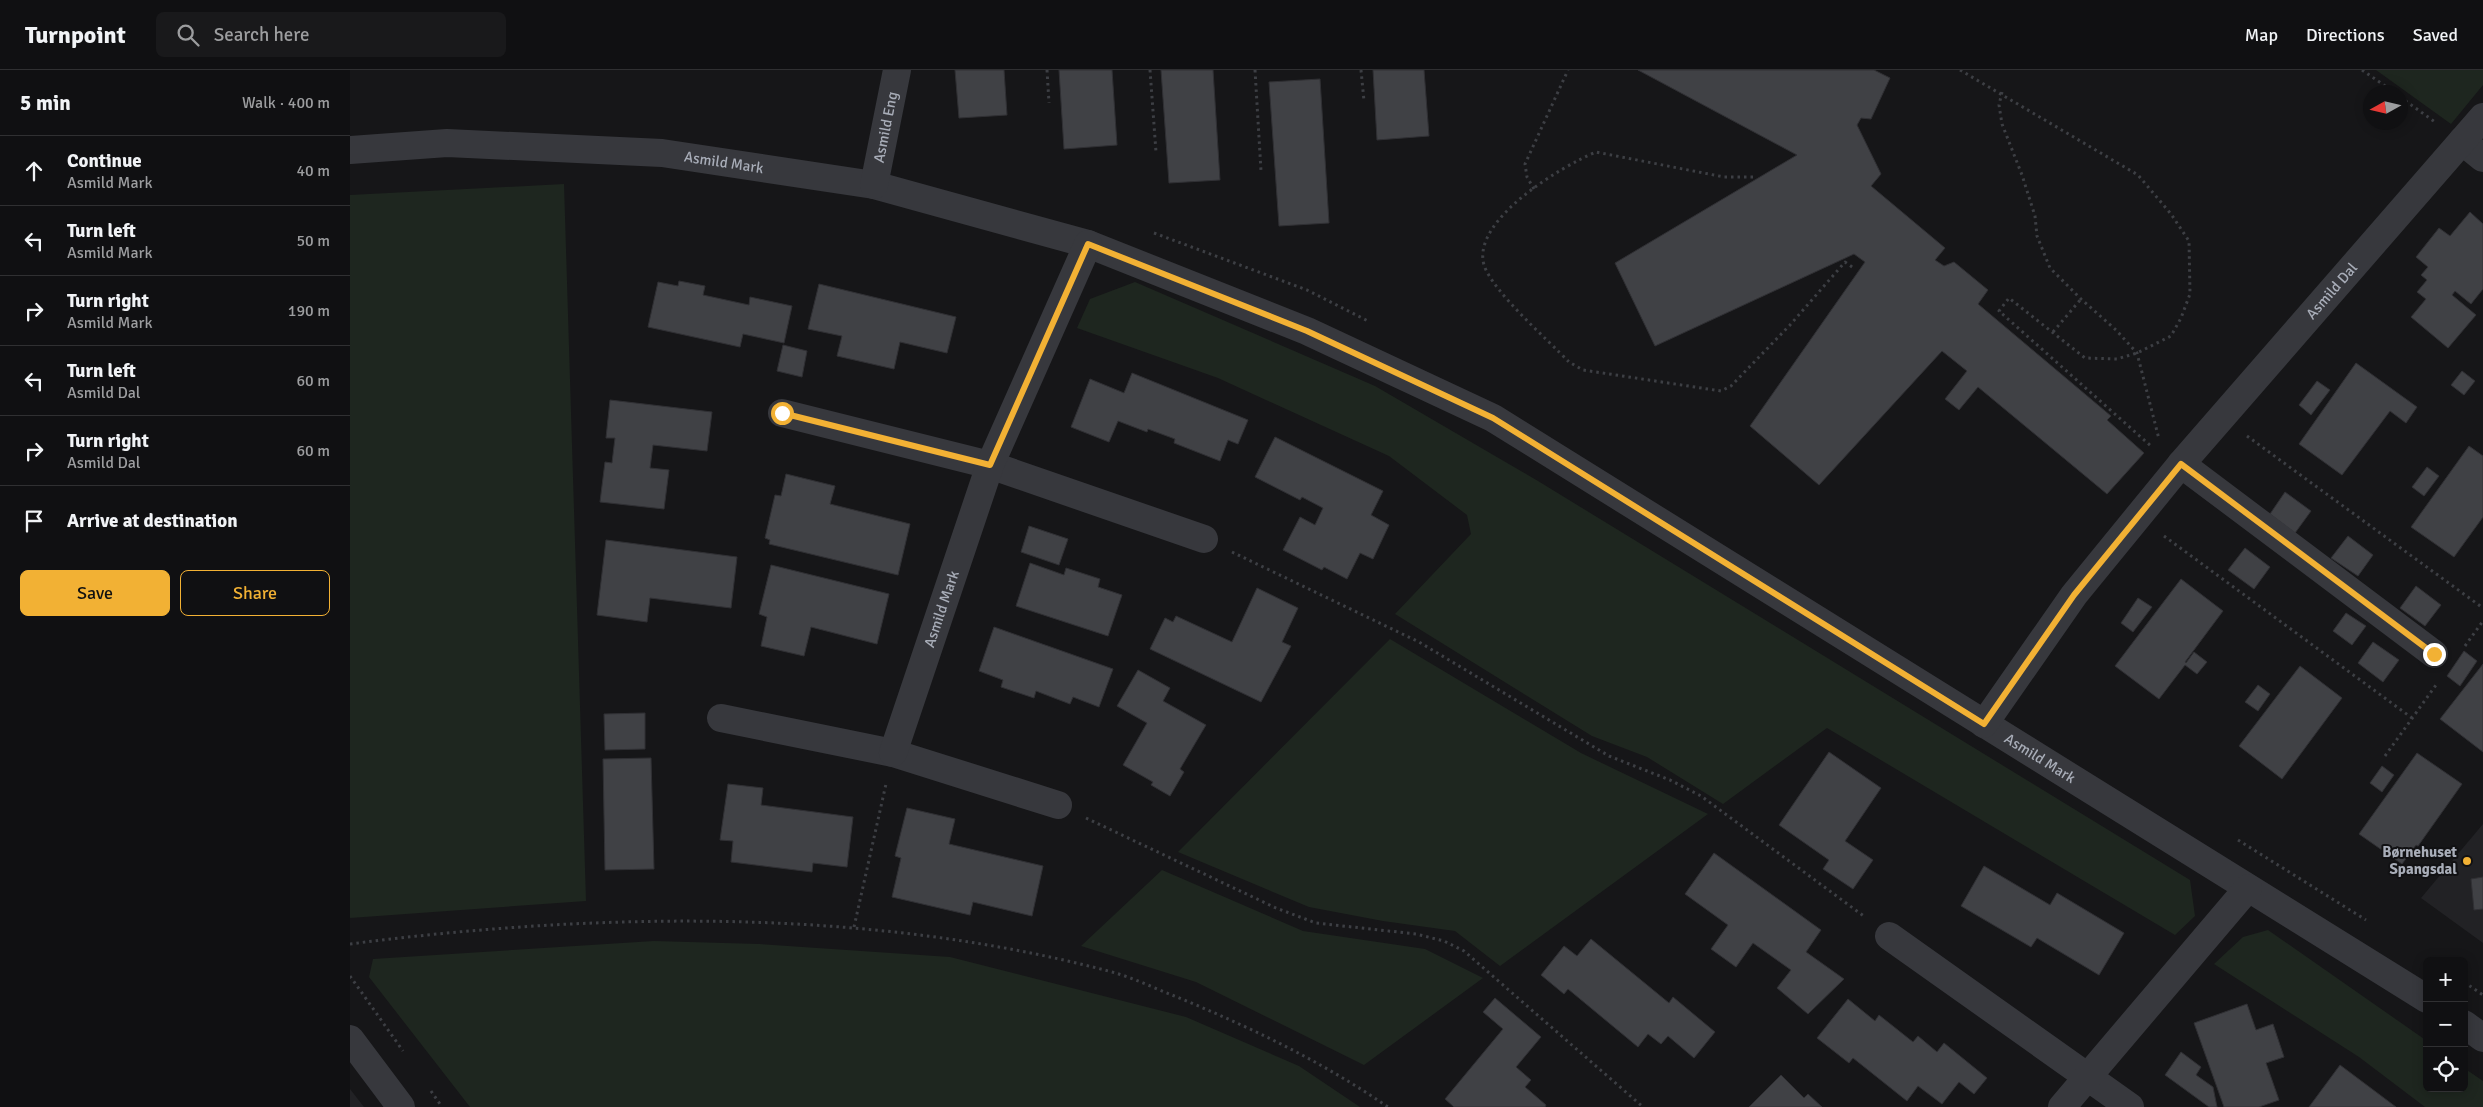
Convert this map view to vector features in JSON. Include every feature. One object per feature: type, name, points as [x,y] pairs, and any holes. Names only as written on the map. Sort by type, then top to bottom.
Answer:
[{"type":"street","name":"Asmild Eng","points":[[874,185],[897,70]]},
{"type":"street","name":"Asmild Dal","points":[[1984,724],[2074,595],[2138,516],[2483,117]]},
{"type":"street","points":[[2462,141],[2483,158]]},
{"type":"street","name":"Asmild Mark","points":[[350,150],[446,143],[662,153],[874,185],[1088,244],[1307,331],[1493,418],[2423,997]]},
{"type":"street","name":"Asmild Mark","points":[[893,753],[990,465],[1088,244]]},
{"type":"street","points":[[782,413],[990,465],[1204,539]]},
{"type":"street","points":[[2181,464],[2434,654]]},
{"type":"street","points":[[721,718],[893,753],[1058,805]]},
{"type":"street","points":[[2062,1107],[2248,888]]},
{"type":"street","points":[[1889,936],[2130,1107]]},
{"type":"street","points":[[2468,1027],[2483,1038]]},
{"type":"street","points":[[350,1039],[401,1107]]},
{"type":"path","points":[[1047,70],[1049,103]]},
{"type":"path","points":[[1150,70],[1156,152]]},
{"type":"path","points":[[1255,70],[1261,171]]},
{"type":"path","points":[[1361,70],[1364,101]]},
{"type":"path","points":[[1534,189],[1527,177],[1525,164],[1568,70]]},
{"type":"path","points":[[1960,70],[2002,92],[2138,175],[2171,214],[2189,241],[2190,294],[2182,318],[2171,336],[2137,353],[2117,359],[2085,358],[2009,298],[1998,311],[2153,447]]},
{"type":"path","points":[[2362,70],[2384,85]]},
{"type":"path","points":[[2002,92],[1999,105],[2002,124],[2022,175],[2035,216],[2037,236],[2050,268],[2116,330],[2137,353],[2159,439],[2147,454]]},
{"type":"path","points":[[2408,103],[2462,141]]},
{"type":"path","points":[[1753,177],[1724,177],[1596,152],[1534,189],[1501,216],[1485,240],[1482,253],[1484,266],[1494,285],[1569,362],[1583,370],[1721,391],[1731,386],[1790,325],[1845,262],[1855,269]]},
{"type":"path","points":[[2053,332],[2081,299]]},
{"type":"path","points":[[2221,418],[2483,608]]},
{"type":"path","points":[[2138,516],[2412,718]]},
{"type":"path","points":[[1204,539],[1419,642],[1609,756],[1670,780],[1701,796],[1889,936]]},
{"type":"path","points":[[854,927],[893,753]]},
{"type":"path","points":[[1058,805],[1276,908],[1316,923],[1416,934],[1444,941],[1464,951],[1643,1107]]},
{"type":"path","points":[[350,944],[549,926],[688,921],[854,927],[996,947],[1114,972],[1248,1026],[1349,1080],[1388,1107]]},
{"type":"path","points":[[350,976],[404,1053]]},
{"type":"path","points":[[2468,985],[2483,995]]},
{"type":"path","points":[[426,1084],[442,1107]]},
{"type":"shaded area","points":[[2376,70],[2483,70],[2483,85],[2451,124],[2408,93],[2408,85],[2397,85]]},
{"type":"shaded area","points":[[564,184],[586,901],[350,918],[350,195]]},
{"type":"shaded area","points":[[1135,282],[1375,386],[1538,481],[2190,880],[2195,916],[2175,935],[1827,728],[1723,804],[1647,757],[1592,736],[1395,614],[1471,534],[1467,515],[1389,456],[1218,378],[1077,328],[1090,299]]},
{"type":"shaded area","points":[[1390,639],[1581,753],[1708,814],[1500,966],[1455,931],[1383,921],[1309,907],[1178,852]]},
{"type":"shaded area","name":"Børnehuset Spangsdal","points":[[2483,824],[2483,943],[2421,898]]},
{"type":"shaded area","points":[[1162,870],[1303,931],[1425,949],[1483,978],[1364,1065],[1196,982],[1081,946]]},
{"type":"shaded area","points":[[2268,930],[2423,1038],[2423,1092],[2468,1092],[2468,1071],[2483,1081],[2483,1107],[2425,1107],[2359,1057],[2214,964],[2243,937]]},
{"type":"shaded area","points":[[654,941],[759,944],[950,957],[1186,1017],[1299,1066],[1360,1107],[470,1107],[369,977],[373,959]]},
{"type":"shaded area","points":[[350,1089],[364,1107],[350,1107]]},
{"type":"building","points":[[955,70],[1004,70],[1007,115],[959,118]]},
{"type":"building","points":[[1059,70],[1112,70],[1117,145],[1064,149]]},
{"type":"building","points":[[1161,70],[1213,70],[1220,180],[1169,183]]},
{"type":"building","points":[[1373,70],[1424,70],[1429,136],[1377,140]]},
{"type":"building","points":[[1638,70],[1874,70],[1890,78],[1871,119],[1861,118],[1857,125],[1881,174],[1871,186],[1945,248],[1935,260],[1944,266],[1954,262],[1988,290],[1978,304],[2111,416],[2107,420],[2144,453],[2107,494],[1978,387],[1959,410],[1945,399],[1967,371],[1942,351],[1819,485],[1750,426],[1865,262],[1854,254],[1655,346],[1615,263],[1797,155]]},
{"type":"building","points":[[1320,79],[1329,223],[1279,226],[1269,82]]},
{"type":"building","points":[[2470,212],[2483,224],[2483,289],[2471,304],[2455,291],[2452,295],[2476,315],[2448,348],[2411,317],[2426,299],[2417,292],[2427,280],[2421,275],[2428,267],[2416,257],[2439,228],[2450,236]]},
{"type":"building","points":[[679,281],[705,286],[703,295],[749,305],[750,297],[792,306],[784,343],[743,334],[740,347],[648,327],[658,282],[678,286]]},
{"type":"building","points":[[819,284],[956,317],[947,353],[900,342],[894,369],[837,356],[842,336],[808,329]]},
{"type":"building","points":[[783,345],[807,351],[802,377],[777,371]]},
{"type":"building","points":[[2356,363],[2417,407],[2406,423],[2390,411],[2342,475],[2299,444]]},
{"type":"building","points":[[2462,371],[2475,381],[2464,395],[2451,385]]},
{"type":"building","points":[[1132,373],[1248,420],[1238,444],[1228,440],[1220,461],[1174,443],[1175,439],[1148,429],[1147,432],[1118,421],[1109,442],[1071,427],[1090,379],[1124,393]]},
{"type":"building","points":[[2317,381],[2330,390],[2311,415],[2299,405]]},
{"type":"building","points":[[610,400],[712,412],[707,451],[653,445],[650,468],[669,470],[664,509],[600,502],[605,462],[612,463],[615,438],[606,438]]},
{"type":"building","points":[[1275,437],[1383,491],[1371,515],[1389,525],[1373,559],[1360,553],[1347,579],[1324,567],[1322,570],[1283,550],[1300,517],[1315,525],[1323,508],[1302,497],[1300,500],[1255,477]]},
{"type":"building","points":[[2469,446],[2483,456],[2483,517],[2454,557],[2411,527]]},
{"type":"building","points":[[2427,467],[2439,476],[2424,496],[2412,487]]},
{"type":"building","points":[[786,474],[835,486],[830,504],[910,524],[898,575],[769,544],[770,540],[765,538],[775,495],[781,496]]},
{"type":"building","points":[[2285,492],[2311,511],[2295,533],[2270,514]]},
{"type":"building","points":[[1029,526],[1068,539],[1059,565],[1021,552]]},
{"type":"building","points":[[2348,536],[2373,555],[2358,576],[2331,558]]},
{"type":"building","points":[[606,540],[737,557],[731,608],[650,598],[647,622],[597,615]]},
{"type":"building","points":[[2245,548],[2270,567],[2254,589],[2228,570]]},
{"type":"building","points":[[1030,563],[1064,575],[1066,568],[1100,579],[1098,587],[1122,595],[1108,636],[1016,606]]},
{"type":"building","points":[[771,565],[889,594],[877,644],[811,627],[804,656],[761,646],[767,617],[759,614]]},
{"type":"building","points":[[2181,579],[2223,611],[2185,662],[2194,652],[2207,662],[2197,674],[2185,665],[2159,699],[2115,666]]},
{"type":"building","points":[[2416,586],[2441,605],[2425,626],[2400,608]]},
{"type":"building","points":[[1257,588],[1298,608],[1282,642],[1291,646],[1261,702],[1150,649],[1165,618],[1173,622],[1176,616],[1232,642]]},
{"type":"building","points":[[2138,598],[2152,607],[2133,632],[2121,623]]},
{"type":"building","points":[[2346,613],[2366,626],[2352,645],[2333,631]]},
{"type":"building","points":[[994,627],[1113,669],[1099,707],[1073,697],[1070,704],[1036,691],[1034,698],[1001,687],[1003,680],[979,671]]},
{"type":"building","points":[[2373,642],[2399,660],[2383,682],[2358,663]]},
{"type":"building","points":[[2464,651],[2477,661],[2460,686],[2447,676]]},
{"type":"building","points":[[2483,664],[2483,752],[2440,719]]},
{"type":"building","points":[[2300,666],[2342,698],[2282,779],[2239,746]]},
{"type":"building","points":[[1138,670],[1170,688],[1163,701],[1206,725],[1180,769],[1184,772],[1170,796],[1151,785],[1153,782],[1123,765],[1147,723],[1117,706]]},
{"type":"building","points":[[2258,685],[2270,694],[2258,711],[2245,702]]},
{"type":"building","points":[[645,713],[645,749],[605,750],[604,714]]},
{"type":"building","points":[[1829,752],[1881,788],[1845,841],[1873,860],[1853,889],[1823,869],[1829,860],[1779,825]]},
{"type":"building","points":[[2417,753],[2462,784],[2418,846],[2416,845],[2402,864],[2359,834]]},
{"type":"building","points":[[651,758],[654,869],[605,870],[603,759]]},
{"type":"building","points":[[2382,766],[2394,775],[2382,792],[2370,783]]},
{"type":"building","points":[[728,784],[763,788],[761,805],[853,817],[847,867],[813,863],[812,872],[731,862],[733,841],[720,840]]},
{"type":"building","points":[[907,808],[955,819],[949,844],[1043,866],[1032,916],[973,902],[970,915],[892,897],[901,858],[895,856]]},
{"type":"building","points":[[1714,853],[1821,930],[1806,952],[1844,979],[1808,1014],[1777,988],[1791,970],[1753,943],[1736,967],[1711,949],[1728,925],[1685,894]]},
{"type":"building","points":[[1984,866],[2050,905],[2057,893],[2124,933],[2099,975],[2037,938],[2031,947],[1961,906]]},
{"type":"building","points":[[2483,877],[2483,909],[2474,910],[2471,879]]},
{"type":"building","points":[[1591,939],[1669,1003],[1673,997],[1715,1032],[1694,1058],[1668,1036],[1661,1044],[1648,1034],[1638,1047],[1568,989],[1564,994],[1541,975],[1564,946],[1577,956]]},
{"type":"building","points":[[1495,998],[1541,1037],[1516,1067],[1531,1080],[1525,1087],[1546,1105],[1545,1107],[1454,1107],[1445,1099],[1503,1029],[1483,1012]]},
{"type":"building","points":[[1848,999],[1875,1021],[1879,1015],[1913,1042],[1918,1036],[1937,1052],[1944,1043],[1987,1078],[1974,1094],[1959,1082],[1942,1104],[1918,1086],[1907,1101],[1853,1058],[1849,1063],[1817,1038]]},
{"type":"building","points":[[2247,1004],[2256,1030],[2273,1024],[2284,1057],[2266,1063],[2279,1100],[2259,1107],[2224,1107],[2194,1023]]},
{"type":"building","points":[[2181,1052],[2201,1067],[2196,1075],[2213,1087],[2217,1107],[2209,1107],[2165,1075]]},
{"type":"building","points":[[2340,1065],[2396,1107],[2309,1107]]},
{"type":"building","points":[[1781,1075],[1804,1098],[1808,1094],[1822,1107],[1749,1107]]},
{"type":"place","name":"Børnehuset Spangsdal","points":[[2467,861]]},
{"type":"route","points":[[782,413],[990,465],[1088,244],[1307,331],[1493,418],[1984,724],[2074,595],[2181,464],[2434,654]]}]
